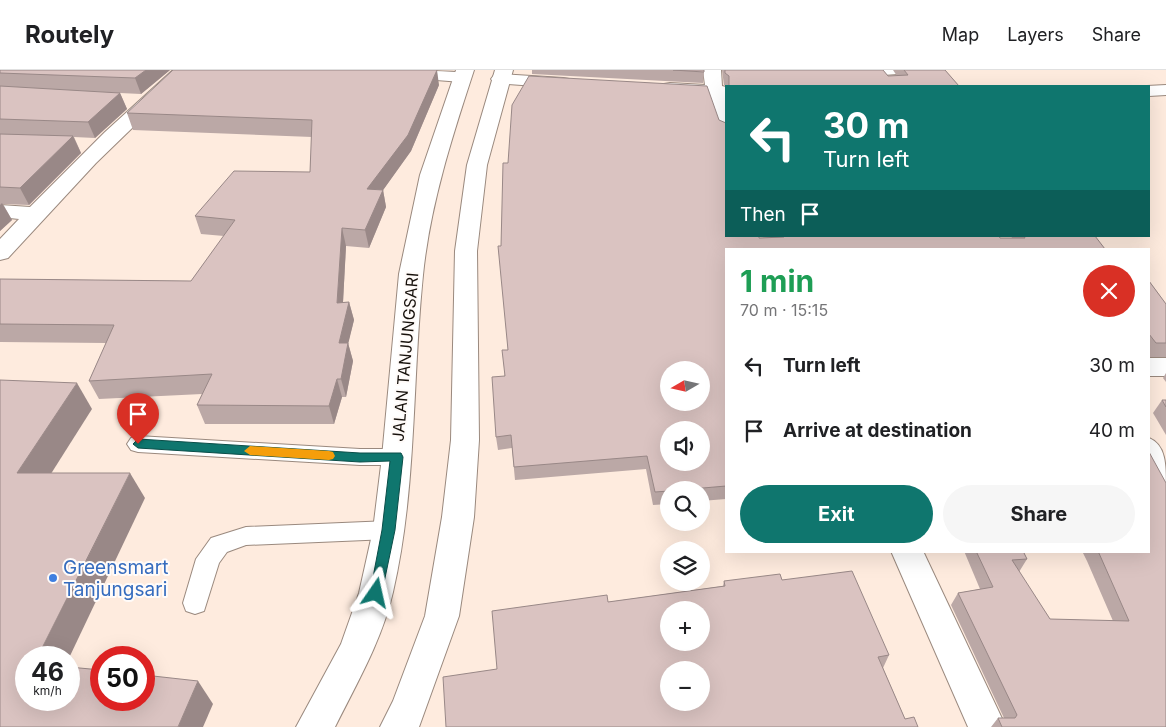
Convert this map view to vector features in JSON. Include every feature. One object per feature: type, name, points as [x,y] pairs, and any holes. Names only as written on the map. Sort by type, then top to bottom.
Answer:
[{"type":"main road","points":[[0,253],[146,102],[183,70]]},
{"type":"main road","points":[[371,70],[464,73]]},
{"type":"main road","points":[[712,70],[720,92],[725,121]]},
{"type":"main road","points":[[883,70],[892,70]]},
{"type":"main road","points":[[883,70],[893,85]]},
{"type":"main road","name":"JALAN TANJUNGSARI","points":[[315,727],[356,650],[376,593],[389,530],[397,457],[411,274],[430,175],[464,73]]},
{"type":"main road","points":[[400,727],[442,616],[458,517],[465,440],[466,251],[477,165],[517,78],[577,83]]},
{"type":"main road","points":[[655,88],[720,92]]},
{"type":"main road","points":[[1150,91],[1166,90]]},
{"type":"main road","points":[[118,100],[146,102]]},
{"type":"main road","points":[[74,145],[102,146]]},
{"type":"main road","points":[[0,212],[36,214]]},
{"type":"main road","points":[[1150,367],[1166,367]]},
{"type":"main road","points":[[1150,450],[1166,474]]},
{"type":"main road","points":[[908,553],[987,727]]},
{"type":"lane","points":[[138,444],[360,457],[397,457]]},
{"type":"lane","points":[[195,603],[208,559],[219,544],[246,536],[389,530]]},
{"type":"building","points":[[0,70],[146,70],[135,78],[0,73]]},
{"type":"building","points":[[173,70],[437,70],[408,135],[367,189],[383,190],[365,230],[342,228],[337,303],[349,302],[339,343],[348,343],[341,379],[337,379],[329,406],[197,405],[212,374],[89,381],[114,325],[0,324],[0,279],[191,281],[235,220],[195,216],[234,171],[310,172],[312,120],[127,113]]},
{"type":"building","points":[[673,70],[704,70],[704,72]]},
{"type":"building","points":[[725,70],[883,70],[888,76],[908,75],[904,70],[945,70],[958,85],[729,85],[729,76],[725,73]]},
{"type":"building","points":[[529,76],[707,86],[719,120],[725,123],[725,237],[1096,237],[1104,248],[725,248],[725,486],[710,487],[710,481],[660,481],[660,492],[655,492],[647,456],[514,467],[511,435],[496,437],[492,377],[505,376],[502,350],[508,350],[498,246],[501,246],[503,163],[508,163],[512,105]]},
{"type":"building","points":[[0,86],[120,93],[88,122],[0,119]]},
{"type":"building","points":[[0,134],[73,136],[20,188],[0,187]]},
{"type":"building","points":[[1150,282],[1166,304],[1166,343],[1156,343],[1150,335]]},
{"type":"building","points":[[0,380],[77,383],[17,473],[130,473],[43,646],[15,646],[15,711],[80,711],[80,668],[90,669],[90,711],[155,711],[155,676],[198,681],[178,727],[0,727]]},
{"type":"building","points":[[1150,454],[1166,483],[1166,727],[1002,727],[998,718],[1015,718],[1017,715],[958,593],[993,587],[977,553],[1024,553],[1027,559],[1012,560],[1050,619],[1129,621],[1099,553],[1150,553]]},
{"type":"building","points":[[852,571],[889,655],[878,657],[905,719],[914,717],[918,727],[446,727],[443,677],[497,669],[492,611],[607,595],[608,602],[688,591],[710,591],[710,588],[725,586],[724,581],[780,574],[782,580]]},
{"type":"slow traffic","points":[[250,451],[329,456]]},
{"type":"place","name":"Greensmart Tanjungsari","points":[[53,578]]},
{"type":"route","points":[[138,444],[360,457],[397,457],[389,530],[376,593]]}]
